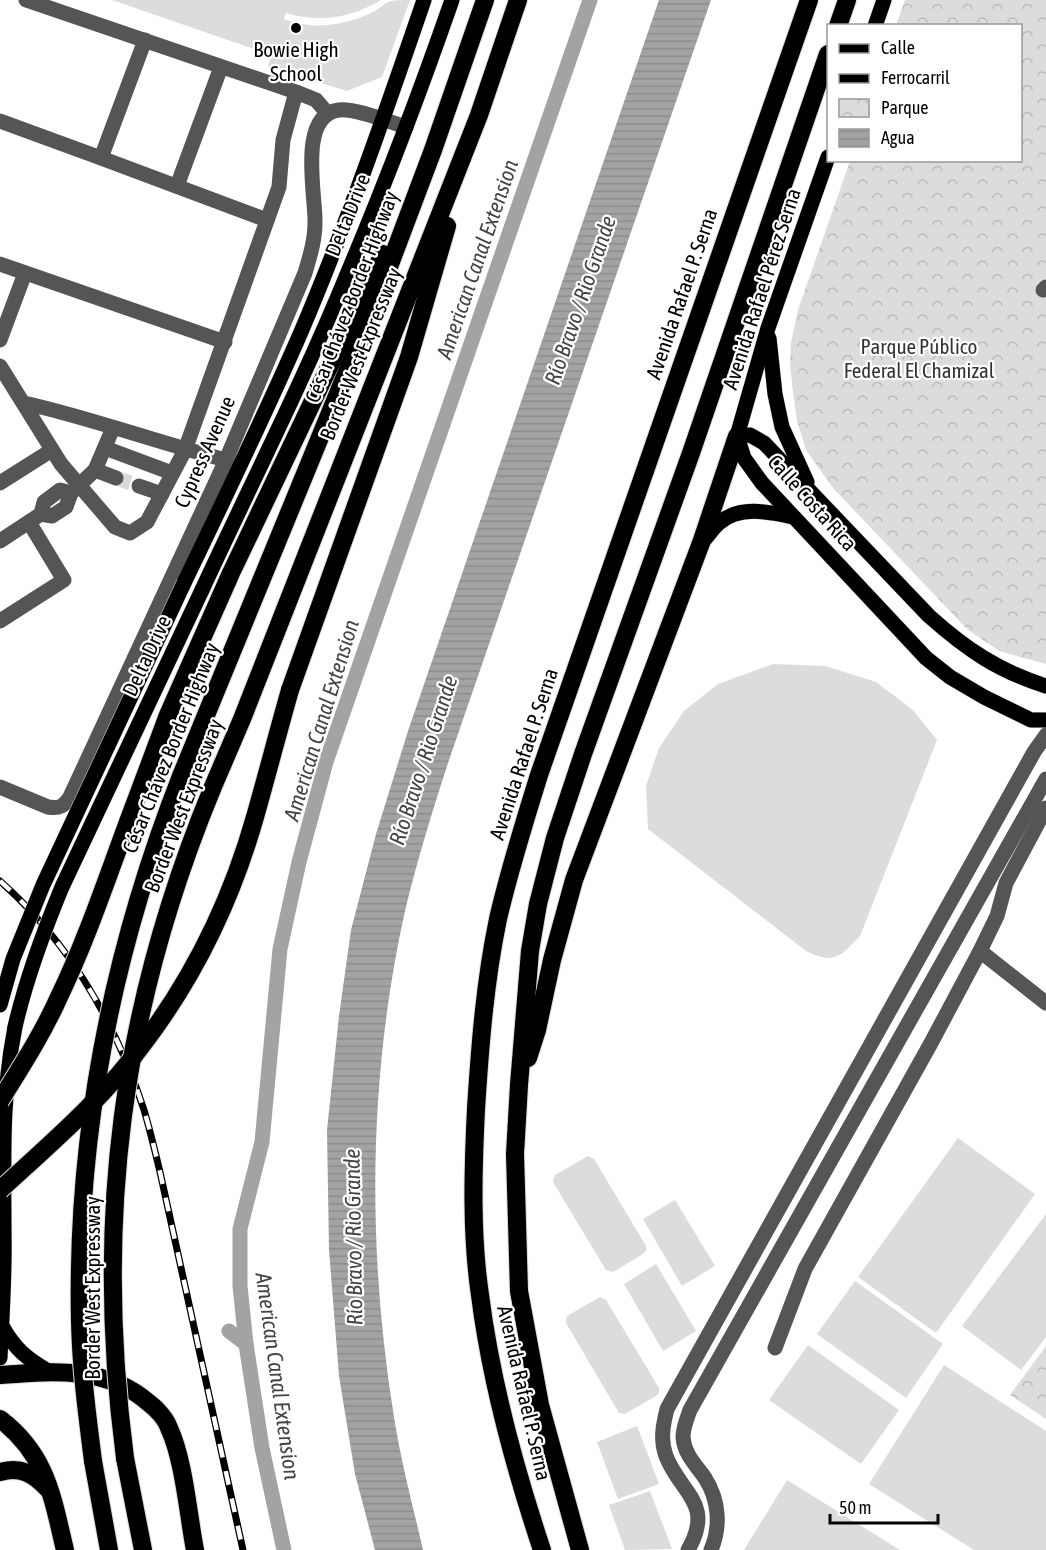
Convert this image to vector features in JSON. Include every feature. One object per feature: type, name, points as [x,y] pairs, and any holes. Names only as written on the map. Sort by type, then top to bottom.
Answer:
[{"type":"highway","name":"César Chávez Border Highway","points":[[109,1550],[93,1461],[84,1384],[80,1322],[82,1225],[90,1114],[100,1057],[122,960],[143,882],[181,776],[378,296],[433,150],[485,0]]},
{"type":"highway","points":[[0,1190],[70,1126],[142,1046],[169,1008],[217,921],[255,818],[290,690],[409,357],[479,115],[518,0]]},
{"type":"highway","name":"Avenida Rafael P. Serna","points":[[542,1550],[507,1436],[490,1361],[479,1292],[474,1151],[484,1018],[496,931],[517,844],[542,764],[809,0]]},
{"type":"highway","points":[[839,24],[847,0]]},
{"type":"highway","name":"Avenida Rafael P. Serna","points":[[580,1550],[540,1405],[519,1291],[515,1154],[530,951],[538,904],[555,838],[827,57]]},
{"type":"highway","name":"Border West Expressway","points":[[143,1550],[125,1458],[116,1382],[111,1252],[120,1125],[135,1035],[151,968],[189,845],[242,719],[479,115]]},
{"type":"highway","points":[[0,1101],[28,1056],[59,998],[93,918],[168,715],[231,573],[433,150]]},
{"type":"highway","points":[[519,1085],[537,1030],[552,960],[574,880],[701,543],[737,436]]},
{"type":"highway","points":[[0,1376],[48,1371],[93,1374],[114,1380],[139,1394],[154,1407],[169,1426],[177,1450],[195,1550]]},
{"type":"highway","points":[[0,1419],[21,1438],[43,1470],[65,1550]]},
{"type":"highway","points":[[0,1472],[10,1469],[28,1472],[39,1479],[50,1491]]},
{"type":"main road","name":"Delta Drive","points":[[0,1005],[13,960],[43,885],[302,331],[382,120],[424,0]]},
{"type":"main road","name":"Delta Drive","points":[[0,1358],[4,1236],[3,1124],[7,1078],[15,1027],[36,953],[62,887],[314,352],[406,127],[452,0]]},
{"type":"main road","points":[[876,24],[884,0]]},
{"type":"main road","name":"Avenida Rafael Pérez Serna","points":[[737,436],[768,328],[827,160]]},
{"type":"main road","points":[[768,328],[775,394],[782,427],[815,498]]},
{"type":"main road","name":"Calle Costa Rica","points":[[1046,686],[1018,677],[983,659],[958,642],[929,616],[764,443],[750,435],[737,436],[744,458],[762,483],[926,658],[950,677],[984,697],[1038,720],[1046,733]]},
{"type":"main road","points":[[701,543],[720,522],[738,514],[762,511],[793,517]]},
{"type":"main road","points":[[1,1326],[13,1345],[25,1357],[48,1371]]},
{"type":"street","points":[[26,0],[296,92],[316,100],[328,114],[340,110],[364,114],[406,127]]},
{"type":"street","points":[[100,158],[145,40]]},
{"type":"street","points":[[177,186],[221,67]]},
{"type":"street","points":[[0,366],[75,490],[115,527],[129,533],[147,522],[185,450],[279,187],[283,140],[296,92]]},
{"type":"street","name":"Cypress Avenue","points":[[0,787],[48,807],[57,808],[64,805],[70,797],[226,460],[305,273],[312,247],[315,222],[311,159],[313,142],[321,121],[328,114]]},
{"type":"street","points":[[0,121],[267,220]]},
{"type":"street","points":[[0,264],[225,342]]},
{"type":"street","points":[[0,339],[25,273]]},
{"type":"street","points":[[24,403],[65,412],[185,450],[226,460]]},
{"type":"street","points":[[0,541],[35,518],[44,502],[60,490],[75,490],[95,470],[113,428]]},
{"type":"street","points":[[105,448],[172,473]]},
{"type":"street","points":[[0,483],[52,450]]},
{"type":"street","points":[[95,470],[116,477]]},
{"type":"street","points":[[139,486],[162,494]]},
{"type":"street","points":[[0,621],[64,580],[35,518]]},
{"type":"street","points":[[688,1550],[695,1538],[697,1513],[693,1500],[665,1455],[662,1426],[667,1409],[1046,733]]},
{"type":"street","points":[[711,1550],[717,1533],[716,1505],[706,1480],[685,1448],[683,1436],[688,1416],[1046,778],[1026,766]]},
{"type":"street","points":[[1007,799],[1028,811]]},
{"type":"street","points":[[775,1348],[805,1269],[980,951],[997,916],[1006,882],[1046,808]]},
{"type":"street","points":[[980,951],[1046,1003]]},
{"type":"street","points":[[848,1086],[856,1088],[861,1105]]},
{"type":"green space","name":"Bowie High School","points":[[112,0],[381,0],[347,15],[311,18],[286,13],[284,19],[305,25],[328,25],[361,17],[391,1],[410,0],[382,77],[347,91],[268,67],[271,55]]},
{"type":"green space","name":"Parque Público Federal El Chamizal","points":[[905,0],[1046,0],[1046,664],[999,651],[967,629],[833,488],[806,450],[797,421],[790,364],[791,343],[798,310],[850,162],[1022,162],[1022,24],[896,24]]},
{"type":"green space","points":[[773,664],[825,666],[876,682],[913,710],[937,740],[860,936],[836,957],[823,958],[806,951],[648,829],[646,786],[659,748],[684,711],[718,684]]},
{"type":"green space","points":[[958,1138],[1035,1194],[936,1333],[858,1277]]},
{"type":"green space","points":[[588,1156],[594,1159],[646,1246],[643,1254],[613,1272],[606,1270],[553,1182],[555,1175]]},
{"type":"green space","points":[[675,1200],[715,1266],[682,1286],[643,1219]]},
{"type":"green space","points":[[1046,1214],[1046,1337],[1021,1370],[962,1326]]},
{"type":"green space","points":[[656,1264],[696,1331],[663,1351],[624,1284]]},
{"type":"green space","points":[[855,1281],[943,1344],[906,1398],[817,1334]]},
{"type":"green space","points":[[600,1297],[606,1300],[659,1388],[656,1396],[625,1414],[619,1413],[566,1323],[567,1316]]},
{"type":"green space","points":[[808,1345],[899,1410],[861,1464],[769,1400]]},
{"type":"green space","points":[[1046,1346],[1046,1419],[1010,1395]]},
{"type":"green space","points":[[944,1365],[1046,1431],[1046,1550],[974,1550],[869,1484]]},
{"type":"green space","points":[[637,1426],[659,1484],[618,1499],[597,1442]]},
{"type":"green space","points":[[787,1480],[900,1550],[744,1550]]},
{"type":"green space","points":[[650,1491],[672,1549],[625,1550],[609,1505]]},
{"type":"water","name":"Río Bravo / Rio Grande","points":[[659,0],[711,0],[448,763],[405,911],[393,974],[378,1100],[376,1227],[379,1291],[385,1354],[397,1434],[423,1550],[375,1550],[355,1474],[339,1376],[329,1250],[327,1130],[351,930],[376,834],[408,731]]},
{"type":"waterway","name":"American Canal Extension","points":[[284,1550],[262,1448],[246,1344],[240,1286],[240,1229],[262,1142],[280,949],[299,862],[326,762],[590,0]]},
{"type":"waterway","points":[[229,1331],[246,1344]]},
{"type":"tunnel","points":[[116,478],[139,486]]},
{"type":"railway","points":[[0,881],[48,930],[69,957],[104,1015],[133,1078],[160,1172],[243,1550]]},
{"type":"place","name":"Bowie High School","points":[[296,28]]}]
